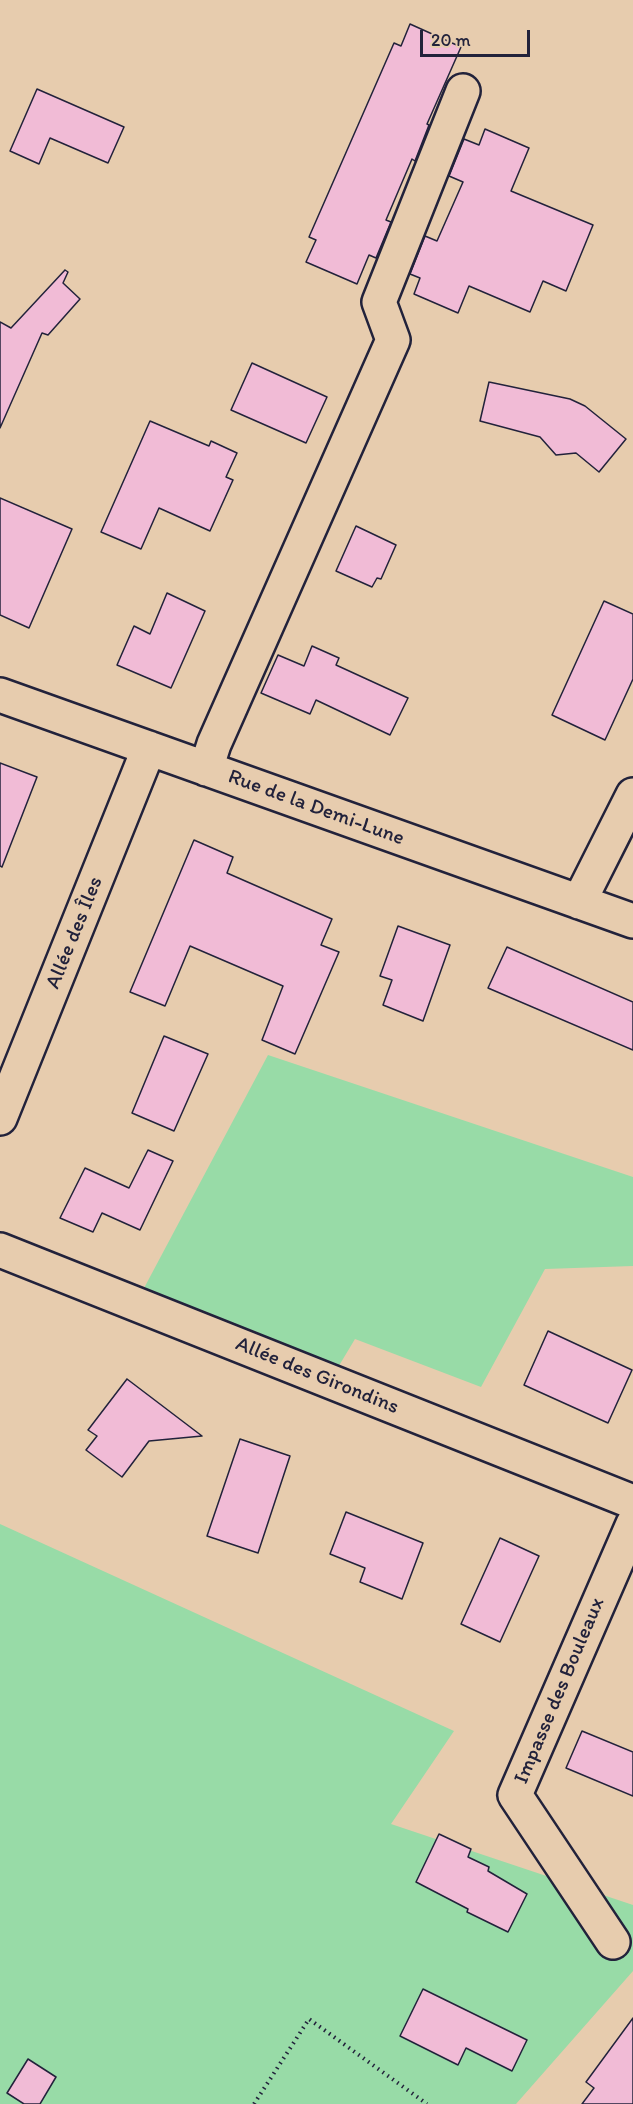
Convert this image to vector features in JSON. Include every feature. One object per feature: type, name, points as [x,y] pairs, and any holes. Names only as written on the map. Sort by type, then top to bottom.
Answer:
[{"type":"street","points":[[206,768],[214,744],[393,340],[379,302],[463,91]]},
{"type":"street","name":"Rue de la Demi-Lune","points":[[0,694],[633,921]]},
{"type":"street","name":"Allée des Îles","points":[[0,1118],[149,748]]},
{"type":"street","points":[[579,902],[633,795]]},
{"type":"street","name":"Allée des Girondins","points":[[0,1250],[633,1502]]},
{"type":"street","name":"Impasse des Bouleaux","points":[[613,1942],[515,1795],[633,1524]]},
{"type":"path","points":[[254,2104],[309,2019],[427,2104]]},
{"type":"green space","points":[[268,1055],[633,1177],[633,1266],[545,1269],[481,1387],[355,1339],[337,1369],[143,1290]]},
{"type":"green space","points":[[0,1524],[454,1731],[391,1824],[633,1905],[633,1971],[516,2104],[0,2104]]},
{"type":"building","points":[[410,24],[461,47],[427,124],[429,125],[415,161],[412,159],[386,220],[391,222],[376,258],[369,255],[357,284],[306,262],[316,240],[309,237],[394,43],[401,46]]},
{"type":"building","points":[[37,89],[124,127],[108,163],[50,138],[39,164],[10,151]]},
{"type":"building","points":[[485,129],[529,148],[511,191],[593,225],[566,291],[543,281],[530,312],[469,286],[458,313],[414,294],[420,278],[410,274],[425,236],[437,241],[463,182],[449,176],[464,139],[479,145]]},
{"type":"building","points":[[65,270],[68,272],[63,283],[80,299],[48,335],[42,333],[0,428],[0,322],[11,328]]},
{"type":"building","points":[[252,363],[327,397],[306,443],[231,410]]},
{"type":"building","points":[[489,382],[570,399],[585,406],[626,439],[599,472],[576,453],[556,455],[540,437],[480,421]]},
{"type":"building","points":[[150,421],[209,446],[211,441],[237,453],[226,477],[233,480],[210,531],[159,508],[141,549],[101,532]]},
{"type":"building","points":[[0,498],[72,529],[29,628],[0,615]]},
{"type":"building","points":[[356,526],[396,545],[381,579],[377,578],[372,587],[336,571]]},
{"type":"building","points":[[167,593],[205,611],[171,688],[117,665],[134,626],[150,634]]},
{"type":"building","points":[[604,601],[633,614],[633,679],[605,740],[552,715]]},
{"type":"building","points":[[312,646],[339,658],[336,665],[408,698],[390,735],[316,700],[310,714],[261,693],[278,655],[304,666]]},
{"type":"building","points":[[0,763],[37,777],[2,867],[0,866]]},
{"type":"building","points":[[194,840],[233,857],[227,873],[332,919],[321,945],[339,952],[295,1054],[262,1040],[283,986],[190,946],[165,1006],[130,992]]},
{"type":"building","points":[[398,926],[450,945],[423,1021],[383,1005],[392,980],[380,976]]},
{"type":"building","points":[[507,947],[633,1002],[633,1050],[488,988]]},
{"type":"building","points":[[164,1036],[208,1054],[174,1131],[132,1113]]},
{"type":"building","points":[[148,1150],[173,1161],[140,1230],[102,1213],[93,1232],[60,1218],[85,1168],[129,1188]]},
{"type":"building","points":[[548,1331],[632,1370],[608,1423],[524,1385]]},
{"type":"building","points":[[127,1379],[202,1436],[149,1441],[122,1477],[86,1450],[97,1436],[88,1430]]},
{"type":"building","points":[[240,1439],[290,1456],[258,1553],[207,1536]]},
{"type":"building","points":[[346,1512],[423,1543],[402,1599],[360,1582],[365,1568],[330,1554]]},
{"type":"building","points":[[500,1538],[539,1556],[500,1642],[461,1624]]},
{"type":"building","points":[[582,1731],[633,1752],[633,1796],[566,1768]]},
{"type":"building","points":[[439,1834],[471,1849],[468,1857],[489,1867],[488,1871],[527,1894],[508,1932],[467,1912],[468,1909],[416,1882]]},
{"type":"building","points":[[423,1989],[527,2040],[512,2071],[466,2048],[458,2065],[400,2036]]},
{"type":"building","points":[[633,2018],[633,2104],[582,2104],[594,2088],[586,2082]]},
{"type":"building","points":[[28,2059],[56,2077],[40,2104],[24,2104],[7,2093]]}]
